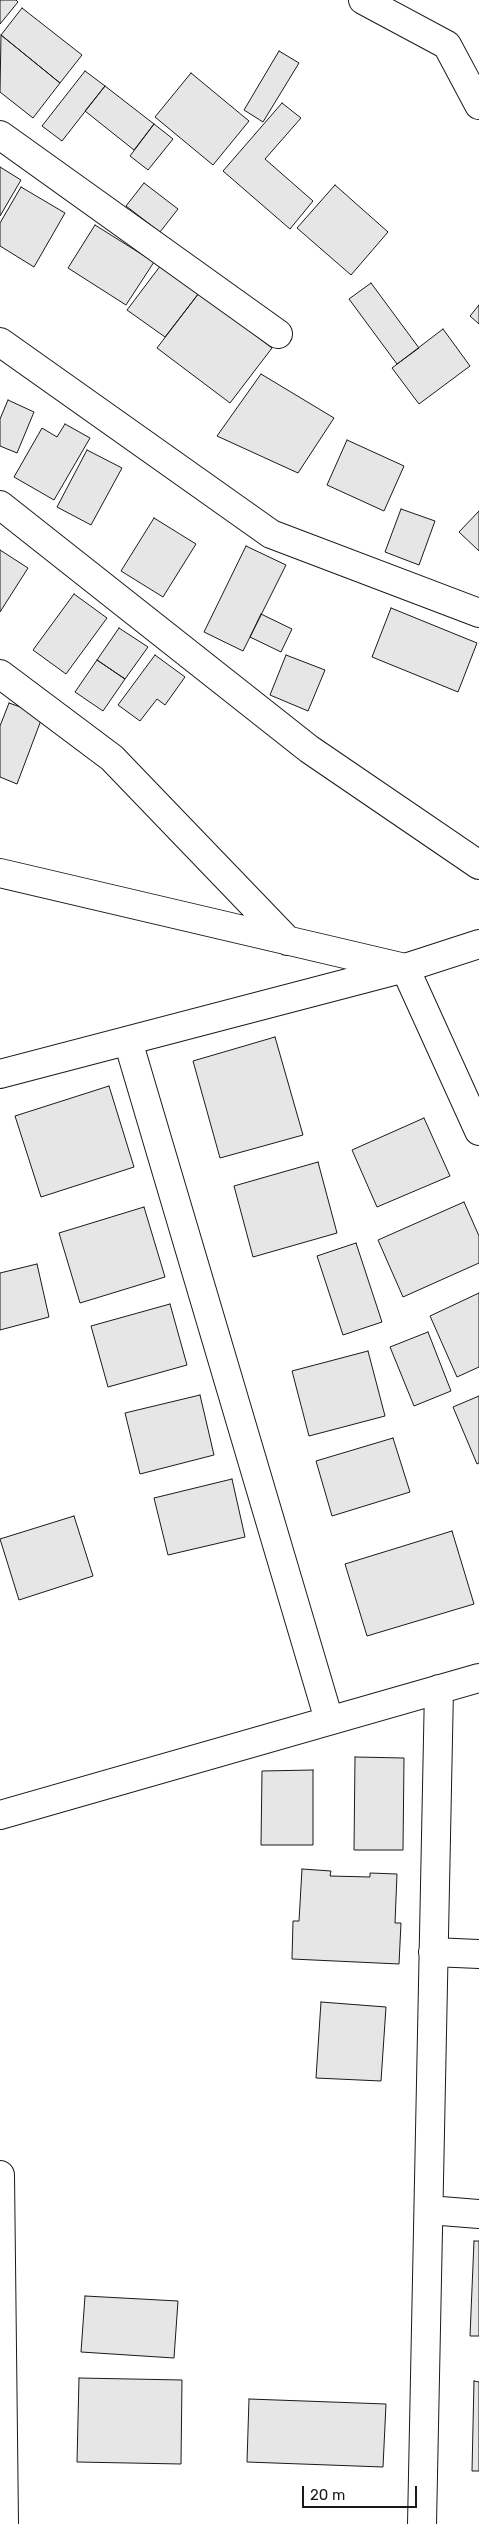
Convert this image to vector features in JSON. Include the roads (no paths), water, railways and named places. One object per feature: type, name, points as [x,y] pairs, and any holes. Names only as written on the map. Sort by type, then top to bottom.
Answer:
[{"type":"street","points":[[363,0],[447,45],[479,105]]},
{"type":"street","points":[[0,135],[278,334]]},
{"type":"street","points":[[0,342],[271,534],[479,613]]},
{"type":"street","points":[[0,505],[309,749],[479,865]]},
{"type":"street","points":[[0,674],[112,758],[288,941]]},
{"type":"street","points":[[0,873],[406,968]]},
{"type":"street","points":[[0,1074],[406,968],[479,944]]},
{"type":"street","points":[[406,968],[479,1131]]},
{"type":"street","points":[[128,1041],[330,1720]]},
{"type":"street","points":[[0,1815],[479,1678]]},
{"type":"street","points":[[422,2524],[439,1689]]},
{"type":"street","points":[[433,1952],[479,1954]]},
{"type":"street","points":[[0,2175],[2,2524]]},
{"type":"street","points":[[428,2210],[479,2214]]}]
